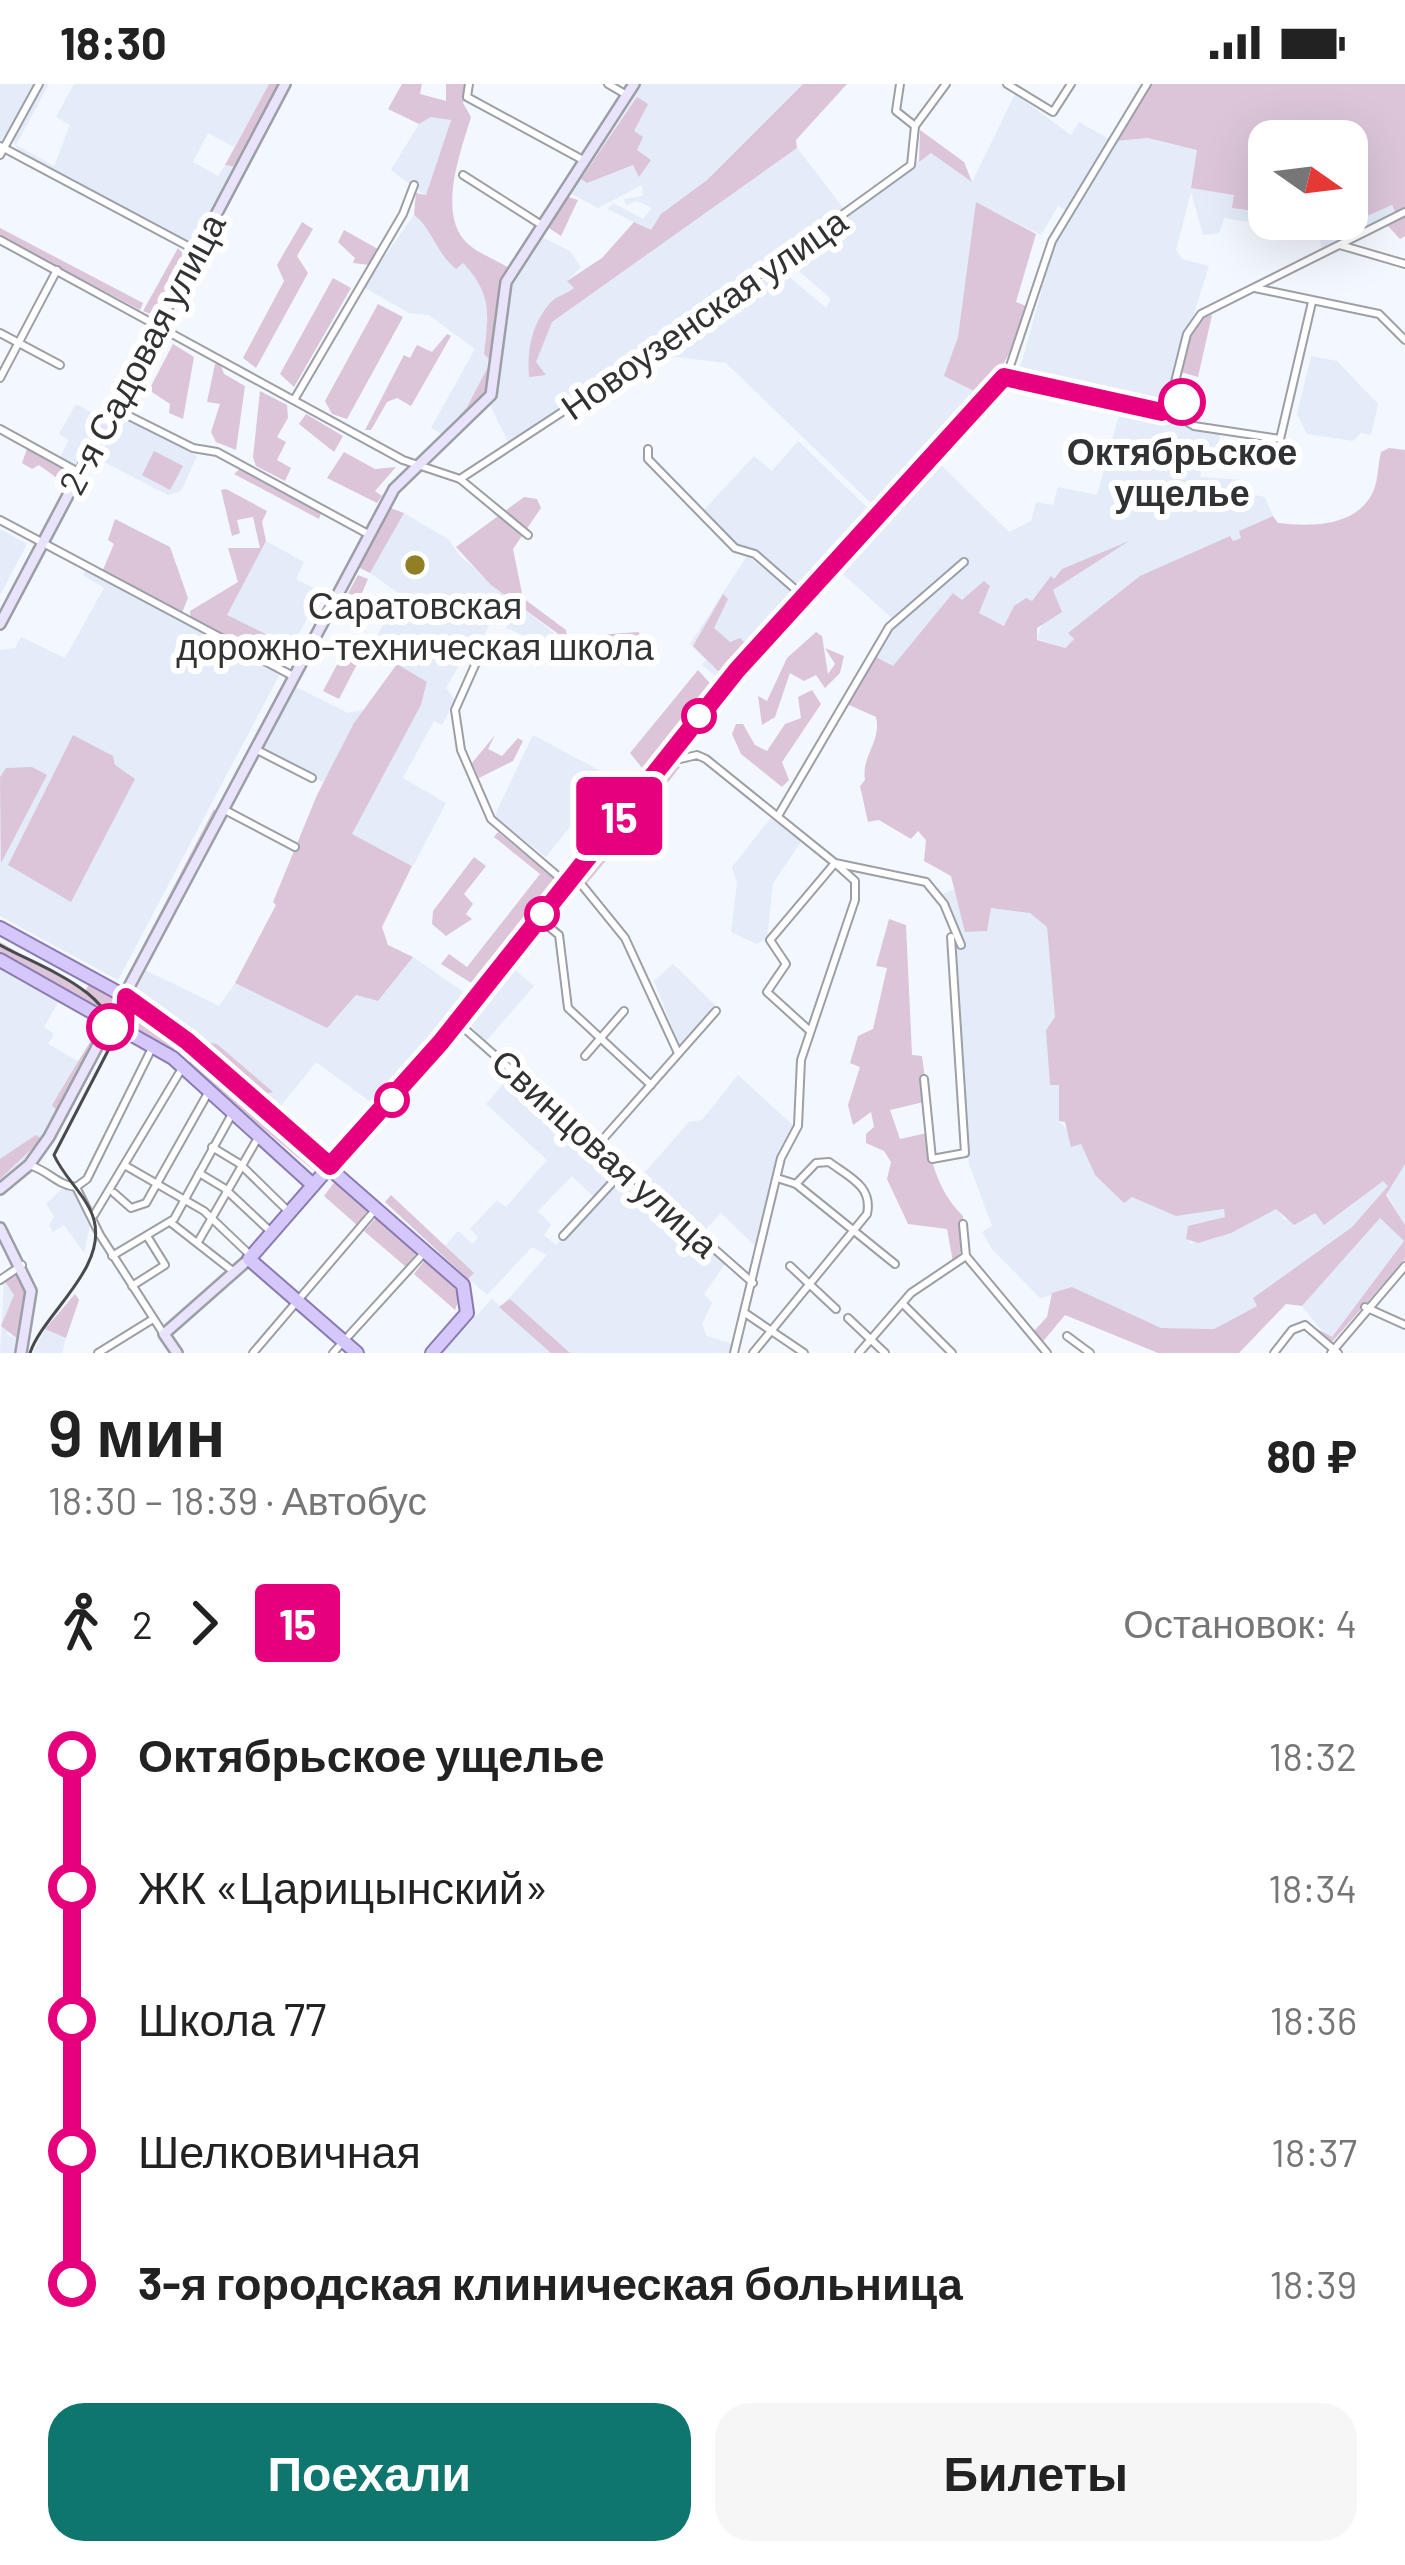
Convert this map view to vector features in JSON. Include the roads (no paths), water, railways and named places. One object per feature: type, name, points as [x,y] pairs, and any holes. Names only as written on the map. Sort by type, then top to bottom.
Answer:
[{"type":"main road","name":"2-я Садовая улица","points":[[0,624],[285,84]]},
{"type":"main road","points":[[0,1189],[28,1165],[119,1027],[126,997],[368,534],[414,464],[491,395],[503,292],[540,224],[634,84]]},
{"type":"main road","points":[[0,928],[126,997],[187,1041],[463,1285],[469,1300],[464,1319],[432,1353]]},
{"type":"main road","points":[[0,960],[153,1045],[261,1134],[313,1185]]},
{"type":"main road","points":[[177,1353],[164,1334],[250,1258],[330,1166]]},
{"type":"main road","points":[[0,1228],[23,1264],[32,1302],[21,1353]]},
{"type":"main road","points":[[250,1258],[352,1348]]},
{"type":"street","points":[[39,84],[1,150],[197,251]]},
{"type":"street","points":[[470,84],[467,97],[583,160]]},
{"type":"street","points":[[608,84],[627,95]]},
{"type":"street","points":[[899,84],[895,107],[915,126]]},
{"type":"street","name":"Новоузенская улица","points":[[460,479],[644,359],[911,165],[915,126],[946,84]]},
{"type":"street","points":[[1007,84],[1053,112],[1071,84]]},
{"type":"street","points":[[330,1166],[458,1022],[666,754],[1004,377],[1018,356],[1052,241],[1147,84]]},
{"type":"street","points":[[463,175],[540,224]]},
{"type":"street","points":[[294,400],[392,234],[414,185]]},
{"type":"street","points":[[1168,410],[1193,323],[1405,212]]},
{"type":"street","points":[[0,240],[414,464],[460,479],[528,535]]},
{"type":"street","points":[[1340,244],[1405,264]]},
{"type":"street","points":[[0,378],[57,270]]},
{"type":"street","points":[[1255,287],[1379,314],[1405,340]]},
{"type":"street","points":[[1004,377],[1168,410],[1194,425],[1280,440],[1312,302]]},
{"type":"street","points":[[0,333],[60,365]]},
{"type":"street","points":[[112,409],[193,448],[217,452],[368,534]]},
{"type":"street","points":[[0,429],[78,472]]},
{"type":"street","points":[[648,449],[648,458],[735,548],[754,554],[803,596]]},
{"type":"street","points":[[0,520],[293,676]]},
{"type":"street","points":[[778,816],[889,627],[964,562]]},
{"type":"street","points":[[479,656],[455,710],[461,750],[491,819],[566,883]]},
{"type":"street","points":[[255,748],[312,778]]},
{"type":"street","points":[[666,754],[676,760],[702,756],[835,863],[857,887],[809,1031],[799,1070],[798,1126],[781,1158],[734,1353]]},
{"type":"street","points":[[223,809],[295,847]]},
{"type":"street","points":[[835,863],[926,882],[944,904],[953,934],[965,1153],[932,1160],[924,1079]]},
{"type":"street","points":[[809,1031],[767,992],[787,964],[770,940],[835,863]]},
{"type":"street","points":[[573,874],[626,938],[678,1053]]},
{"type":"street","points":[[538,918],[550,925],[562,943],[568,1008],[651,1085]]},
{"type":"street","points":[[953,934],[961,945]]},
{"type":"street","points":[[585,1056],[624,1011]]},
{"type":"street","points":[[596,1147],[716,1011]]},
{"type":"street","name":"Свинцовая улица","points":[[458,1022],[752,1283]]},
{"type":"street","points":[[28,1165],[47,1170],[61,1185],[76,1187],[87,1179],[153,1045]]},
{"type":"street","points":[[94,1215],[183,1067]]},
{"type":"street","points":[[112,1192],[131,1208],[146,1203],[210,1090]]},
{"type":"street","points":[[112,1256],[170,1222],[234,1111]]},
{"type":"street","points":[[199,1242],[261,1134]]},
{"type":"street","points":[[212,1148],[240,1164],[290,1212]]},
{"type":"street","points":[[753,1353],[867,1214],[871,1198],[825,1161],[796,1184]]},
{"type":"street","points":[[126,1166],[211,1217],[250,1258]]},
{"type":"street","points":[[563,1236],[622,1171]]},
{"type":"street","points":[[199,1173],[226,1190],[272,1233]]},
{"type":"street","points":[[777,1178],[796,1184],[895,1264]]},
{"type":"street","points":[[76,1187],[112,1256],[164,1334]]},
{"type":"street","points":[[253,1353],[377,1208]]},
{"type":"street","points":[[170,1222],[234,1272]]},
{"type":"street","points":[[963,1224],[966,1256],[1047,1353]]},
{"type":"street","points":[[132,1286],[165,1264],[147,1236]]},
{"type":"street","points":[[333,1353],[352,1348],[426,1250]]},
{"type":"street","points":[[859,1353],[911,1293],[966,1256]]},
{"type":"street","points":[[0,1280],[23,1264]]},
{"type":"street","points":[[790,1266],[836,1309]]},
{"type":"street","points":[[1274,1353],[1292,1330],[1305,1325],[1334,1352],[1365,1307],[1405,1266]]},
{"type":"street","points":[[904,1306],[952,1353]]},
{"type":"street","points":[[1365,1307],[1405,1325]]},
{"type":"street","points":[[745,1313],[774,1328],[804,1353]]},
{"type":"street","points":[[848,1318],[885,1353]]},
{"type":"street","points":[[98,1353],[153,1319]]},
{"type":"street","points":[[1067,1336],[1090,1353]]},
{"type":"tram line","points":[[0,945],[73,983],[104,1010],[111,1025],[112,1043],[54,1155],[91,1212],[96,1238],[83,1273],[30,1353]]},
{"type":"place","name":"Октябрьское ущелье","points":[[1182,402]]},
{"type":"place","name":"Саратовская дорожно-техническая школа","points":[[415,565]]}]
